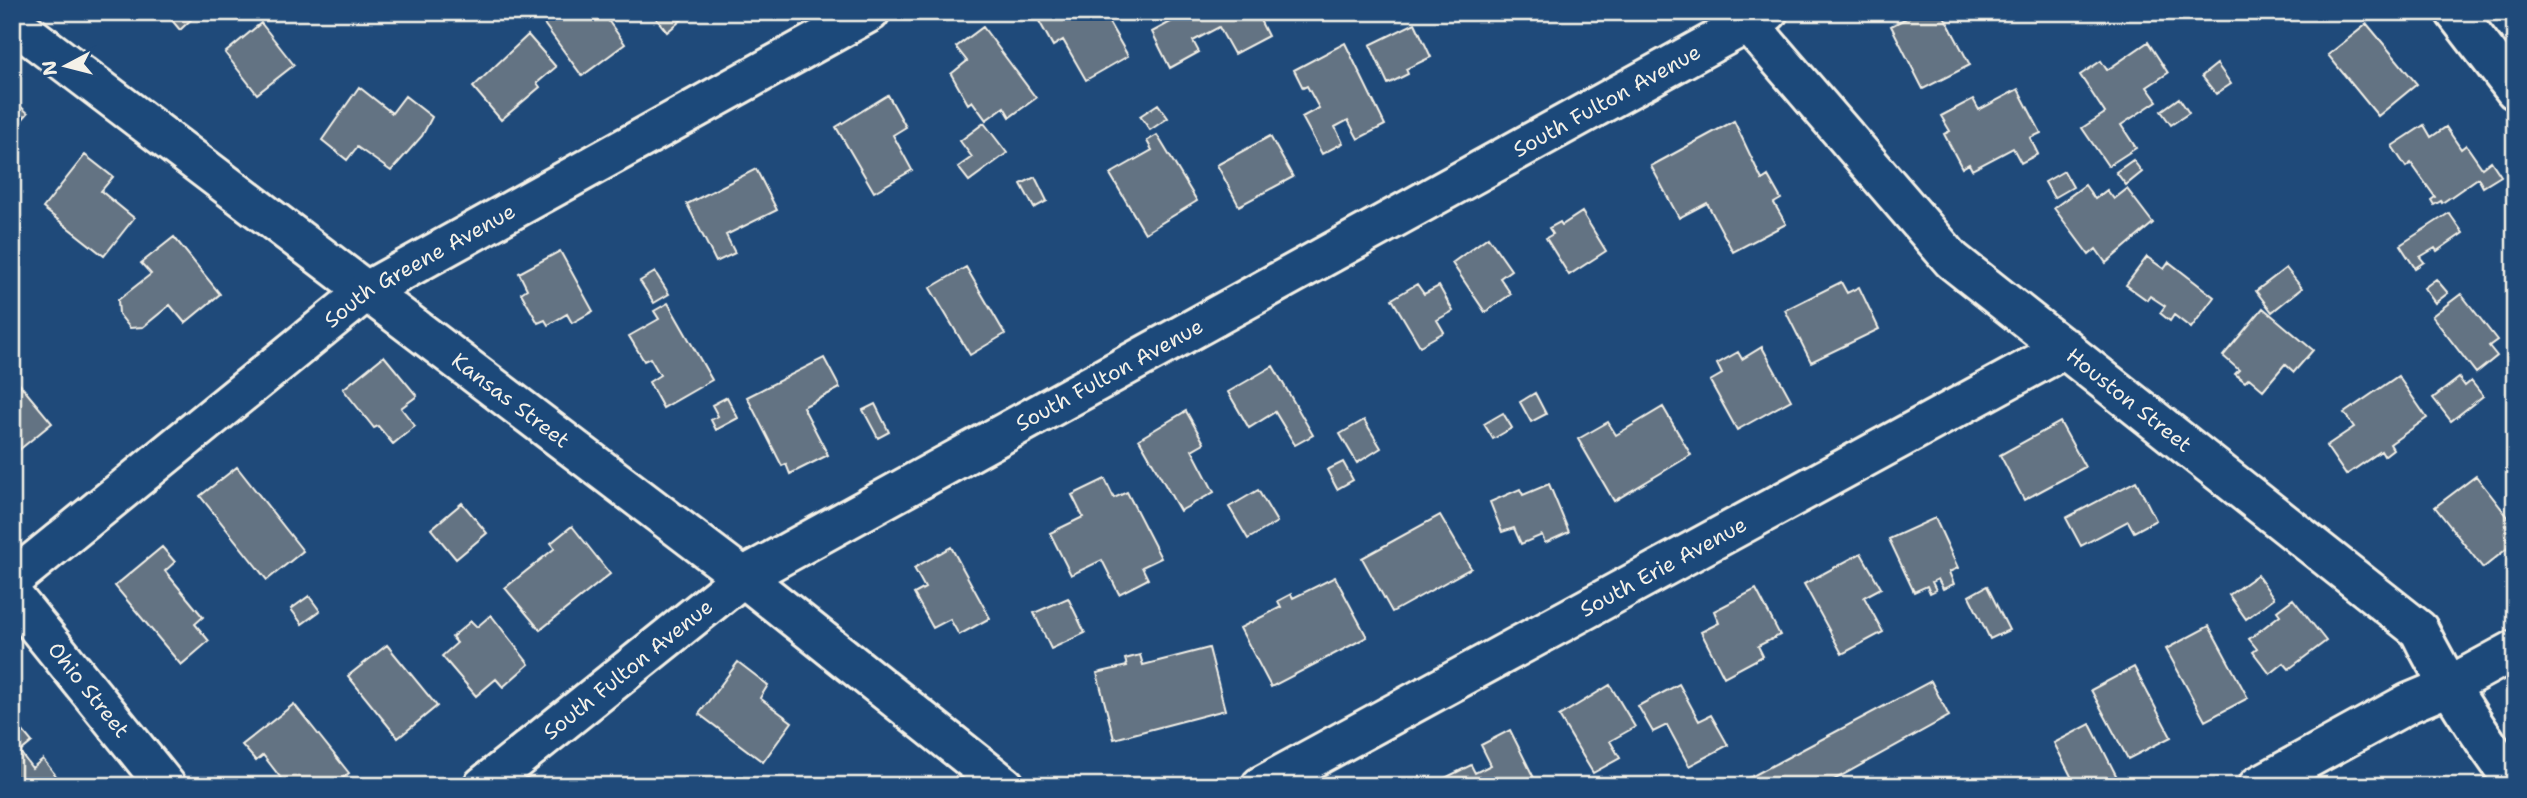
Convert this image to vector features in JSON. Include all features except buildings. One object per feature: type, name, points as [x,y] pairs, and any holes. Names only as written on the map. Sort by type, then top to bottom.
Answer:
[{"type":"street","name":"South Greene Avenue","points":[[12,580],[368,290],[870,12]]},
{"type":"street","points":[[2455,12],[2515,90]]},
{"type":"street","name":"Houston Street","points":[[1753,16],[1952,260],[2418,630],[2447,687],[2515,783]]},
{"type":"street","name":"South Fulton Avenue","points":[[483,786],[743,576],[1753,16]]},
{"type":"street","name":"Kansas Street","points":[[12,22],[743,576],[1005,786]]},
{"type":"street","name":"South Erie Avenue","points":[[1261,786],[2066,348]]},
{"type":"street","name":"Ohio Street","points":[[12,595],[166,786]]},
{"type":"street","points":[[2258,786],[2409,702],[2447,687],[2515,650]]}]
